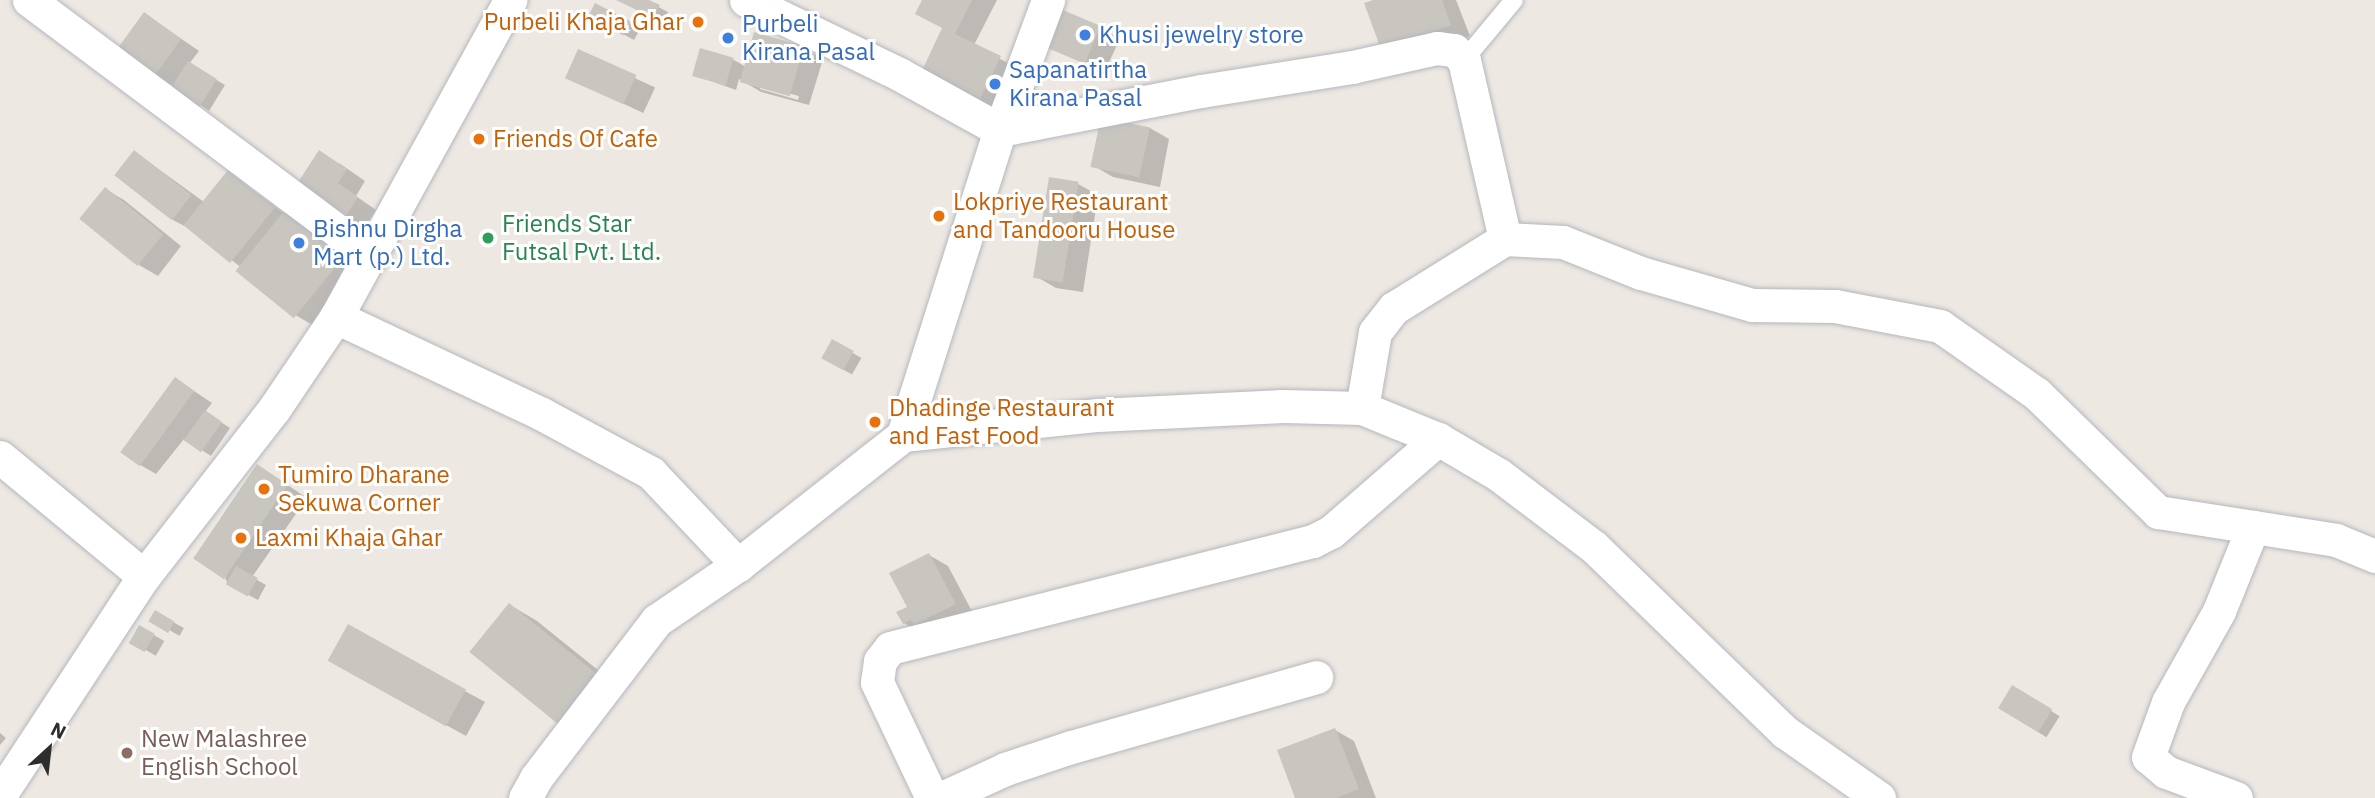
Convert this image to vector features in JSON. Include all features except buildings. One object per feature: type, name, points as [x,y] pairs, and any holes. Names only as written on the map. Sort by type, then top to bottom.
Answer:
[{"type":"street","points":[[29,0],[371,256]]},
{"type":"street","points":[[0,795],[144,576],[274,410],[336,317],[510,0]]},
{"type":"street","points":[[746,0],[899,74],[1000,130],[1200,91],[1352,67],[1437,48],[1454,50],[1464,60],[1505,239]]},
{"type":"street","points":[[903,435],[1000,130],[1048,0]]},
{"type":"street","points":[[1362,408],[1375,332],[1394,308],[1505,239],[1563,242],[1641,273],[1752,305],[1835,306],[1940,326],[2037,394],[2158,512],[2336,540],[2373,551]]},
{"type":"street","points":[[336,317],[542,414],[651,473],[738,565]]},
{"type":"street","points":[[526,798],[536,778],[657,620],[738,565],[903,435],[1098,415],[1283,407],[1362,408],[1438,439],[1499,475],[1594,547],[1785,732],[1879,798]]},
{"type":"street","points":[[932,798],[877,682],[880,661],[890,648],[1313,541],[1331,532],[1438,439]]},
{"type":"street","points":[[0,457],[144,576]]},
{"type":"street","points":[[2236,798],[2166,772],[2148,757],[2168,702],[2219,611],[2253,527]]},
{"type":"street","points":[[942,798],[1005,769],[1072,747],[1316,677]]},
{"type":"lane","points":[[1464,60],[1514,0]]},
{"type":"place","name":"Purbeli Khaja Ghar","points":[[698,22]]},
{"type":"place","name":"Khusi jewelry store","points":[[1085,35]]},
{"type":"place","name":"Purbeli Kirana Pasal","points":[[728,38]]},
{"type":"place","name":"Sapanatirtha Kirana Pasal","points":[[995,84]]},
{"type":"place","name":"Friends Of Cafe","points":[[479,139]]},
{"type":"place","name":"Lokpriye Restaurant and Tandooru House","points":[[939,216]]},
{"type":"place","name":"Friends Star Futsal Pvt. Ltd.","points":[[488,238]]},
{"type":"place","name":"Bishnu Dirgha Mart (p.) Ltd.","points":[[299,243]]},
{"type":"place","name":"Dhadinge Restaurant and Fast Food","points":[[875,422]]},
{"type":"place","name":"Tumiro Dharane Sekuwa Corner","points":[[264,489]]},
{"type":"place","name":"Laxmi Khaja Ghar","points":[[241,538]]},
{"type":"place","name":"New Malashree English School","points":[[127,753]]}]
